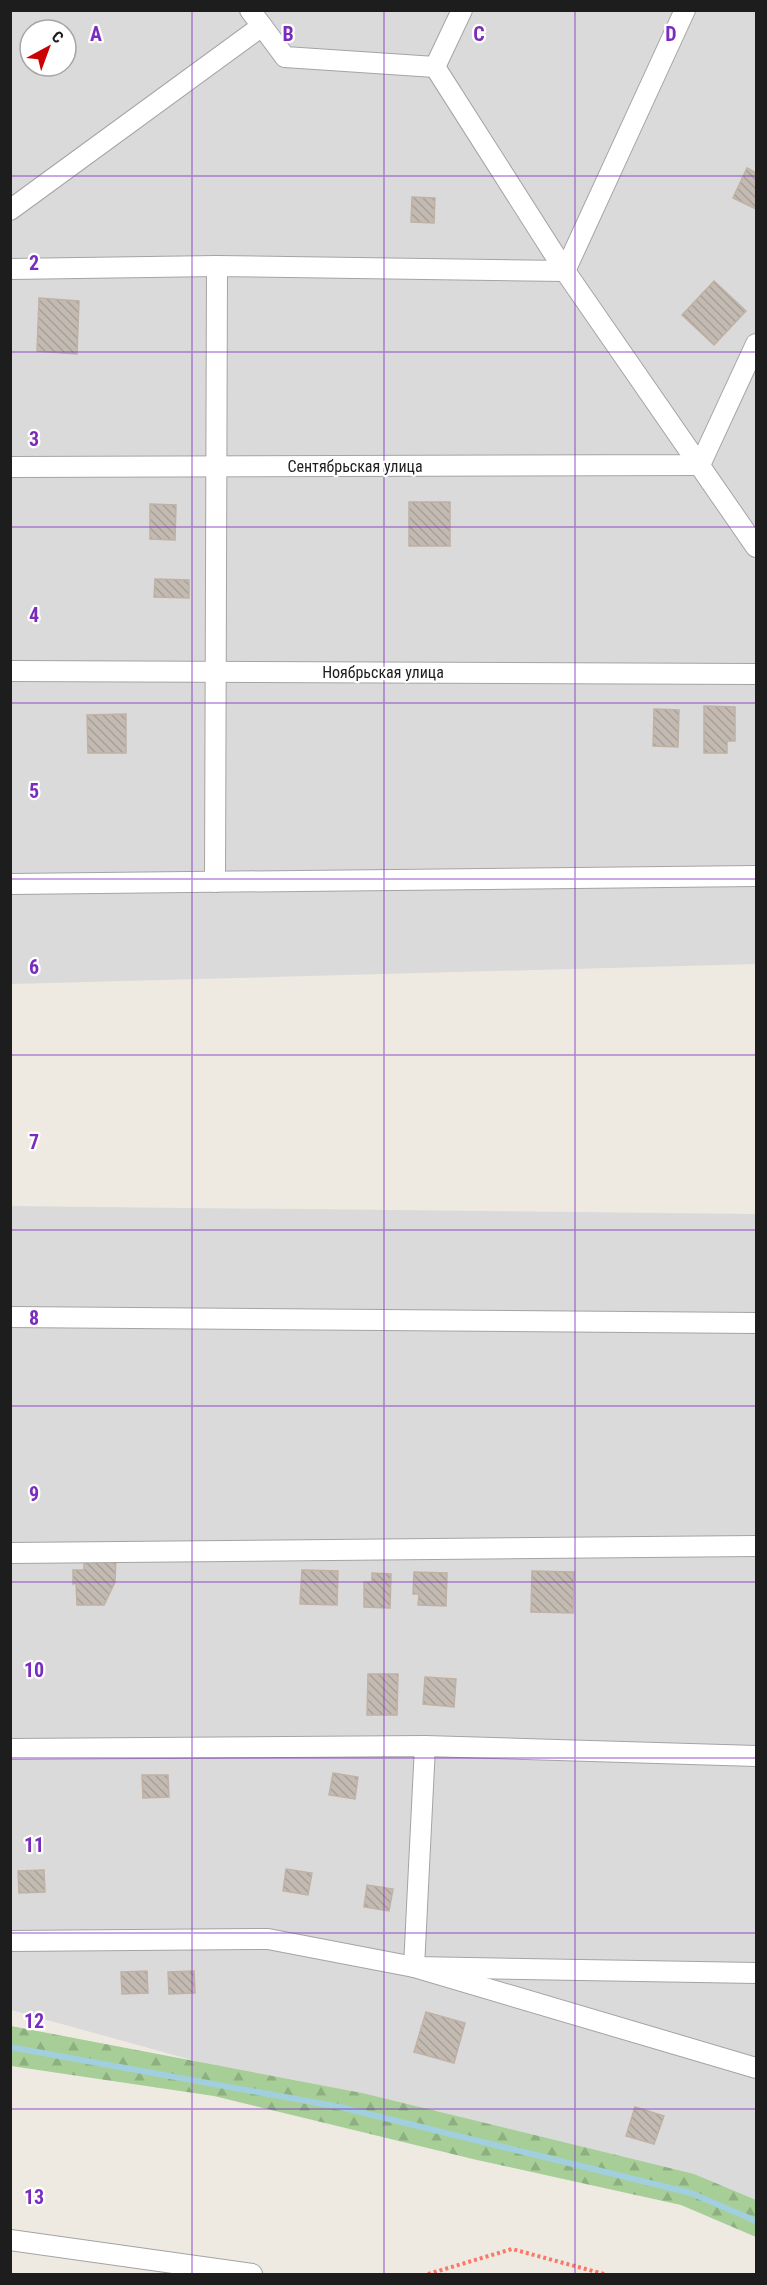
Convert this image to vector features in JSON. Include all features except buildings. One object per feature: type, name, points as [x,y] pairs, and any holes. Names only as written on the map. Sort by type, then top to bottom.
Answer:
[{"type":"street","points":[[250,10],[285,57],[435,67]]},
{"type":"street","points":[[435,67],[462,10]]},
{"type":"street","points":[[565,271],[684,10]]},
{"type":"street","points":[[10,210],[262,26]]},
{"type":"street","points":[[435,67],[565,271],[756,547]]},
{"type":"street","points":[[10,270],[217,266],[565,271]]},
{"type":"street","points":[[215,882],[217,266]]},
{"type":"street","points":[[700,465],[756,344]]},
{"type":"street","name":"Сентябрьская улица","points":[[10,467],[700,465]]},
{"type":"street","name":"Ноябрьская улица","points":[[10,670],[756,674]]},
{"type":"street","points":[[10,884],[756,876]]},
{"type":"street","points":[[10,1317],[756,1323]]},
{"type":"street","points":[[10,1553],[756,1546]]},
{"type":"street","points":[[10,1749],[426,1746],[756,1756]]},
{"type":"street","points":[[414,1967],[426,1746]]},
{"type":"street","points":[[10,1941],[268,1940],[414,1967],[756,2068]]},
{"type":"street","points":[[414,1967],[756,1972]]},
{"type":"street","points":[[10,2240],[252,2274]]},
{"type":"path","points":[[428,2274],[512,2249],[604,2274]]},
{"type":"shaded area","points":[[10,11],[756,11],[756,964],[11,984]]},
{"type":"shaded area","points":[[10,1206],[756,1214],[756,2216],[11,2010]]},
{"type":"green space","points":[[11,2026],[362,2093],[694,2174],[756,2200],[756,2237],[681,2205],[477,2160],[214,2096],[11,2066]]},
{"type":"waterway","points":[[10,2047],[340,2107],[691,2193],[756,2221]]}]
